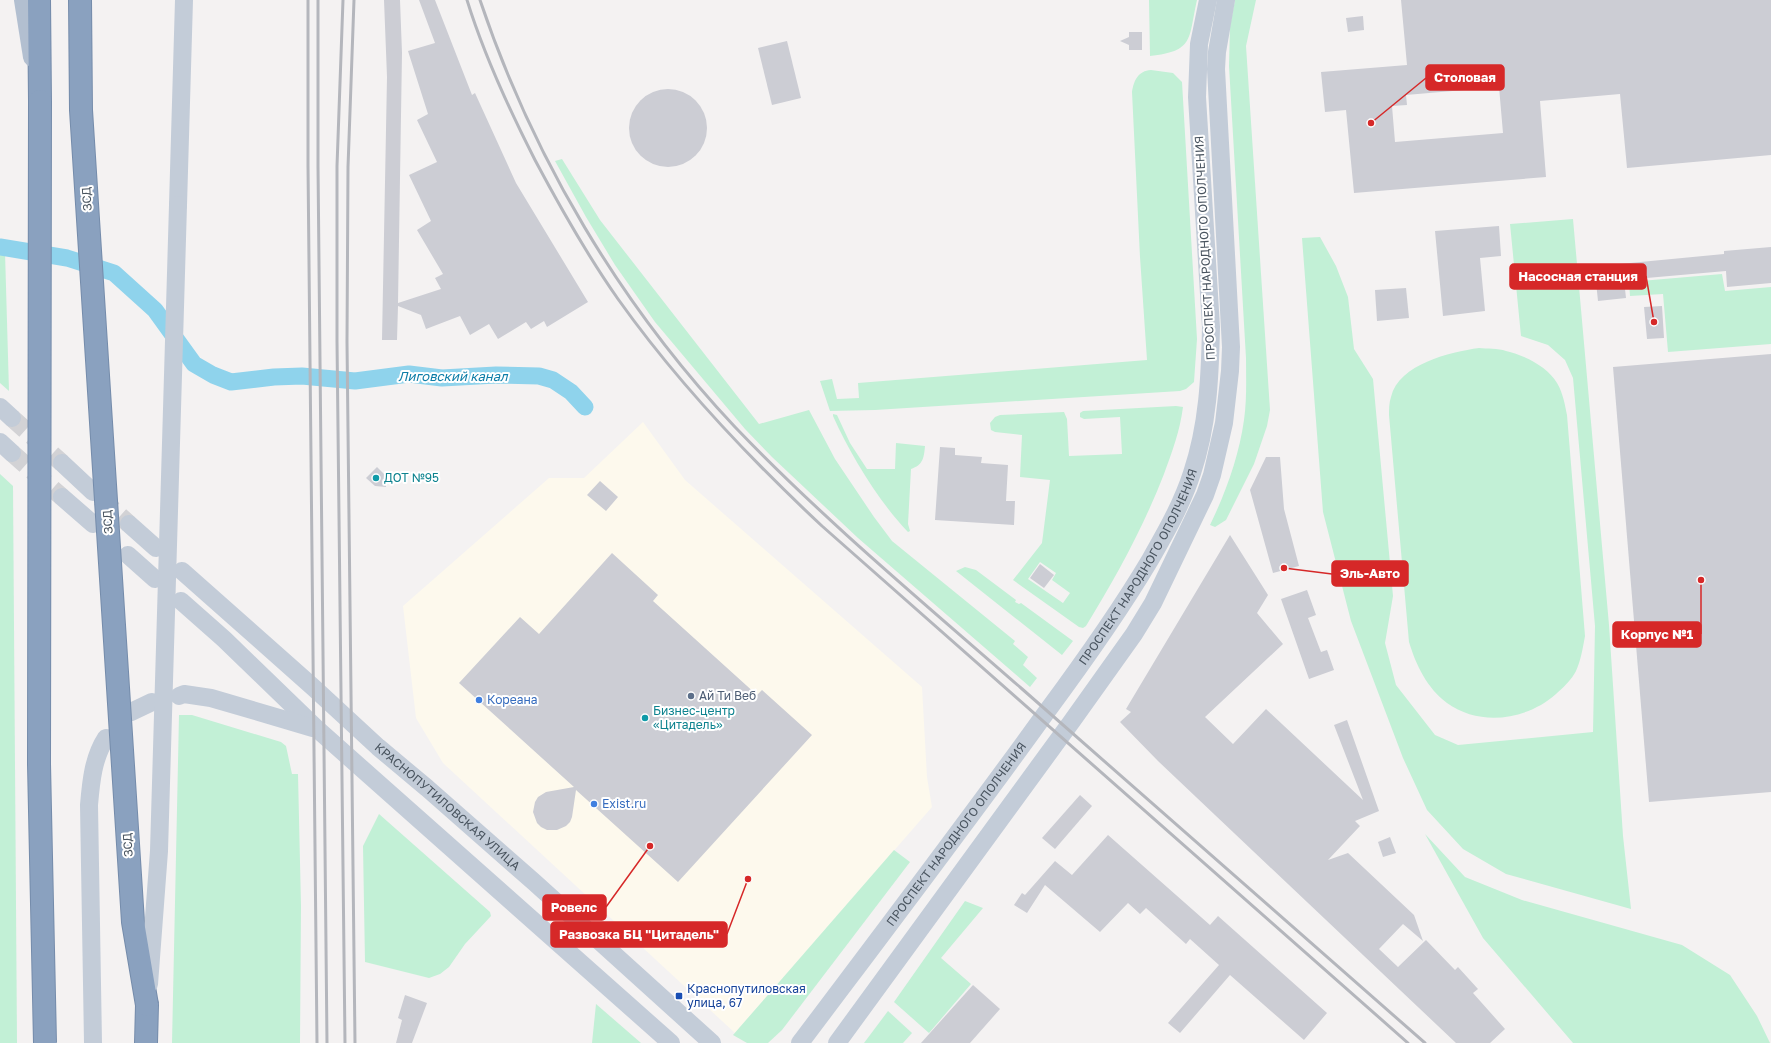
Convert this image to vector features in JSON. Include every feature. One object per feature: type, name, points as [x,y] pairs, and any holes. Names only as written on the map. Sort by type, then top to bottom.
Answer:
[{"type":"highway","points":[[39,0],[39,764],[45,1043]]},
{"type":"highway","name":"ЗСД","points":[[80,0],[81,110],[133,922],[147,1005],[146,1043]]},
{"type":"main road","points":[[24,0],[40,101]]},
{"type":"main road","points":[[147,1005],[159,851],[184,0]]},
{"type":"main road","name":"ПРОСПЕКТ НАРОДНОГО ОПОЛЧЕНИЯ","points":[[800,1043],[961,829],[1094,647],[1131,592],[1160,542],[1179,505],[1192,474],[1203,434],[1211,363],[1211,327],[1197,97],[1200,44],[1208,0]]},
{"type":"main road","name":"ПРОСПЕКТ НАРОДНОГО ОПОЛЧЕНИЯ","points":[[837,1043],[1134,634],[1153,603],[1205,495],[1212,475],[1224,423],[1230,365],[1230,316],[1216,69],[1217,52],[1226,0]]},
{"type":"main road","points":[[62,463],[93,492]]},
{"type":"main road","points":[[62,497],[93,524]]},
{"type":"main road","points":[[129,524],[156,548]]},
{"type":"main road","points":[[128,555],[155,579]]},
{"type":"main road","name":"КРАСНОПУТИЛОВСКАЯ УЛИЦА","points":[[182,571],[378,747],[528,877],[712,1043]]},
{"type":"main road","points":[[181,601],[224,638],[316,728],[671,1043]]},
{"type":"main road","points":[[179,696],[184,694],[211,698],[316,728]]},
{"type":"main road","points":[[131,712],[152,702]]},
{"type":"main road","points":[[93,1043],[89,805],[92,776],[100,748],[106,738]]},
{"type":"shaded area","points":[[643,422],[685,480],[922,687],[927,777],[932,807],[735,1033],[443,763],[416,718],[403,606],[549,478],[584,478]]},
{"type":"green space","points":[[1149,0],[1197,0],[1190,34],[1187,41],[1175,51],[1150,56]]},
{"type":"green space","points":[[1235,0],[1256,0],[1246,46],[1270,410],[1267,426],[1254,464],[1226,520],[1215,527],[1210,525],[1226,487],[1239,447],[1246,396],[1246,358],[1229,66],[1230,26]]},
{"type":"green space","points":[[1151,70],[1173,73],[1182,82],[1197,339],[1194,382],[1186,389],[1180,391],[875,410],[830,411],[820,381],[832,379],[837,399],[859,398],[858,383],[1147,360],[1140,257],[1132,92],[1137,77],[1143,72]]},
{"type":"green space","points":[[562,159],[600,220],[759,424],[809,410],[835,459],[892,541],[1015,641],[1013,644],[1028,657],[1023,665],[1037,678],[1030,687],[858,538],[772,457],[745,429],[655,322],[615,265],[555,161]]},
{"type":"green space","points":[[1573,219],[1609,625],[1623,836],[1631,909],[1506,874],[1463,849],[1427,810],[1403,758],[1351,621],[1323,512],[1302,238],[1320,237],[1336,266],[1348,297],[1354,349],[1373,379],[1393,596],[1385,643],[1396,685],[1435,735],[1458,745],[1593,732],[1595,626],[1573,378],[1565,360],[1548,345],[1521,336],[1510,224]]},
{"type":"green space","points":[[0,251],[5,252],[9,391],[0,383]]},
{"type":"green space","points":[[1722,274],[1725,291],[1771,287],[1771,344],[1668,352],[1663,294],[1630,296],[1629,282]]},
{"type":"green space","points":[[1479,348],[1503,350],[1535,362],[1553,377],[1564,399],[1567,415],[1585,636],[1582,654],[1576,671],[1556,694],[1531,710],[1517,715],[1488,718],[1460,711],[1440,697],[1423,676],[1409,642],[1389,415],[1389,404],[1391,397],[1396,386],[1404,376],[1427,362],[1454,353]]},
{"type":"green space","points":[[1176,406],[1183,407],[1173,449],[1147,514],[1108,589],[1086,626],[1083,628],[1079,627],[1013,580],[1042,543],[1050,480],[1020,477],[1022,435],[995,432],[991,430],[990,423],[995,417],[1000,415],[1064,412],[1067,419],[1069,456],[1122,454],[1120,417],[1084,419],[1080,417],[1080,413],[1083,411]],"holes":[[[1040,562],[1056,573],[1052,580],[1070,593],[1063,603],[1028,579]]]},
{"type":"green space","points":[[833,414],[837,415],[850,443],[867,469],[895,469],[896,443],[925,446],[922,460],[918,465],[911,469],[908,524],[910,531],[908,532],[886,507],[866,477],[840,431]]},
{"type":"green space","points":[[0,474],[13,486],[17,1043],[0,1043]]},
{"type":"green space","points":[[965,567],[976,570],[1016,600],[1015,602],[1019,604],[1021,603],[1073,641],[1062,655],[956,571]]},
{"type":"green space","points":[[179,715],[192,715],[281,742],[286,746],[292,774],[298,774],[301,906],[300,1043],[172,1043]]},
{"type":"green space","points":[[379,814],[490,912],[491,916],[465,944],[449,967],[440,974],[429,978],[365,962],[363,846]]},
{"type":"green space","points":[[1425,834],[1465,877],[1522,900],[1682,945],[1730,975],[1757,1016],[1770,1043],[1573,1043],[1483,938]]},
{"type":"green space","points":[[894,850],[910,862],[782,1030],[768,1043],[747,1043],[733,1035]]},
{"type":"green space","points":[[965,901],[983,908],[941,958],[971,984],[929,1033],[894,1002]]},
{"type":"green space","points":[[596,1004],[641,1043],[592,1043]]},
{"type":"green space","points":[[888,1011],[912,1033],[903,1043],[864,1043]]},
{"type":"building","points":[[384,0],[400,0],[402,53],[398,303],[441,289],[435,278],[443,274],[417,230],[431,221],[409,175],[437,162],[417,120],[428,114],[408,51],[435,43],[419,0],[435,0],[472,95],[475,93],[516,183],[588,302],[547,327],[544,321],[531,329],[526,322],[498,339],[489,324],[470,335],[460,316],[426,329],[421,315],[398,306],[397,340],[382,340],[387,77]]},
{"type":"building","points":[[1401,0],[1771,0],[1771,155],[1627,168],[1620,94],[1540,101],[1546,177],[1354,193],[1346,110],[1325,112],[1321,72],[1407,65]],"holes":[[[1499,87],[1503,133],[1395,142],[1392,106],[1407,105],[1406,95]]]},
{"type":"building","points":[[1363,16],[1364,30],[1348,32],[1346,18]]},
{"type":"building","points":[[1129,32],[1142,32],[1142,50],[1129,50],[1129,45],[1120,41],[1129,37]]},
{"type":"building","points":[[787,41],[801,98],[772,105],[758,48]]},
{"type":"building","points":[[660,89],[676,89],[690,95],[701,106],[707,120],[707,136],[701,150],[690,161],[676,167],[660,167],[646,161],[635,150],[629,136],[629,120],[635,106],[646,95]]},
{"type":"building","points":[[1499,226],[1501,256],[1480,258],[1485,311],[1443,316],[1435,231]]},
{"type":"building","points":[[1771,247],[1771,283],[1727,287],[1726,271],[1624,280],[1626,298],[1598,301],[1596,282],[1610,281],[1609,265],[1724,254],[1724,251]]},
{"type":"building","points":[[1406,288],[1409,318],[1377,321],[1375,290]]},
{"type":"building","points":[[1662,306],[1664,338],[1647,339],[1644,307]]},
{"type":"building","points":[[1771,354],[1771,792],[1649,802],[1613,367]]},
{"type":"building","points":[[940,447],[955,448],[955,455],[982,457],[981,463],[1008,465],[1006,501],[1015,501],[1014,525],[935,520]]},
{"type":"building","points":[[1266,457],[1280,457],[1284,509],[1299,566],[1273,573],[1250,490]]},
{"type":"building","name":"ДОТ №95","points":[[377,467],[385,475],[386,487],[375,486],[366,478]]},
{"type":"building","points":[[600,481],[618,497],[606,511],[587,495]]},
{"type":"building","points":[[1230,535],[1268,595],[1257,613],[1283,644],[1205,717],[1233,744],[1266,709],[1363,800],[1334,725],[1347,720],[1379,811],[1355,821],[1360,826],[1328,860],[1348,853],[1414,915],[1423,941],[1403,924],[1379,949],[1398,967],[1426,940],[1455,970],[1458,967],[1478,989],[1473,993],[1505,1029],[1490,1043],[1456,1043],[1158,761],[1120,722],[1131,712],[1126,709]]},
{"type":"building","name":"Бизнес-центр «Цитадель»","points":[[612,553],[658,595],[653,601],[757,695],[762,690],[812,735],[678,882],[576,790],[570,822],[566,826],[557,830],[547,830],[541,827],[537,823],[533,812],[535,802],[538,797],[546,792],[574,787],[459,683],[520,617],[539,634]]},
{"type":"building","points":[[1040,564],[1054,575],[1044,588],[1030,578]]},
{"type":"building","points":[[1307,590],[1316,615],[1308,618],[1321,652],[1327,650],[1334,670],[1309,679],[1281,599]]},
{"type":"building","points":[[1080,795],[1092,806],[1055,849],[1042,838]]},
{"type":"building","points":[[1108,835],[1210,925],[1218,916],[1327,1013],[1304,1040],[1230,975],[1180,1033],[1168,1023],[1219,965],[1190,939],[1186,944],[1146,908],[1140,914],[1128,903],[1100,932],[1045,885],[1027,913],[1014,905],[1022,893],[1025,895],[1055,861],[1072,875]]},
{"type":"building","points":[[1390,837],[1396,853],[1383,857],[1378,842]]},
{"type":"building","points":[[973,985],[1000,1009],[970,1043],[921,1043]]},
{"type":"building","points":[[405,995],[427,1003],[412,1043],[396,1043],[402,1020],[398,1018]]},
{"type":"waterway","name":"Лиговский канал","points":[[0,247],[67,258],[114,273],[155,310],[194,364],[213,375],[231,382],[274,377],[302,376],[355,381],[409,374],[442,378],[496,375],[539,376],[553,380],[571,392],[585,407]]},
{"type":"tunnel","points":[[12,418],[62,463]]},
{"type":"tunnel","points":[[12,453],[62,497]]},
{"type":"tunnel","points":[[100,498],[129,524]]},
{"type":"railway","points":[[308,0],[308,165],[317,1043]]},
{"type":"railway","points":[[318,0],[318,166],[327,1043]]},
{"type":"railway","points":[[343,0],[337,166],[337,341],[345,1043]]},
{"type":"railway","points":[[354,0],[348,167],[347,342],[355,1043]]},
{"type":"railway","points":[[467,0],[489,61],[516,121],[535,160],[574,231],[618,299],[641,330],[664,360],[714,417],[767,473],[822,526],[1408,1043]]},
{"type":"railway","points":[[480,0],[501,59],[526,116],[554,173],[585,227],[618,280],[655,331],[693,380],[735,427],[839,528],[1425,1043]]},
{"type":"place","name":"Столовая","points":[[1371,123]]},
{"type":"place","name":"Насосная станция","points":[[1654,322]]},
{"type":"place","name":"ДОТ №95","points":[[376,478]]},
{"type":"place","name":"Эль-Авто","points":[[1284,568]]},
{"type":"place","name":"Корпус №1","points":[[1701,580]]},
{"type":"place","name":"Ай Ти Веб","points":[[691,696]]},
{"type":"place","name":"Кореана","points":[[479,700]]},
{"type":"place","name":"Бизнес-центр «Цитадель»","points":[[645,718]]},
{"type":"place","name":"Exist.ru","points":[[594,804]]},
{"type":"place","name":"Ровелс","points":[[650,846]]},
{"type":"place","name":"Развозка БЦ \"Цитадель\"","points":[[748,879]]},
{"type":"place","name":"Краснопутиловская улица, 67","points":[[679,996]]}]
